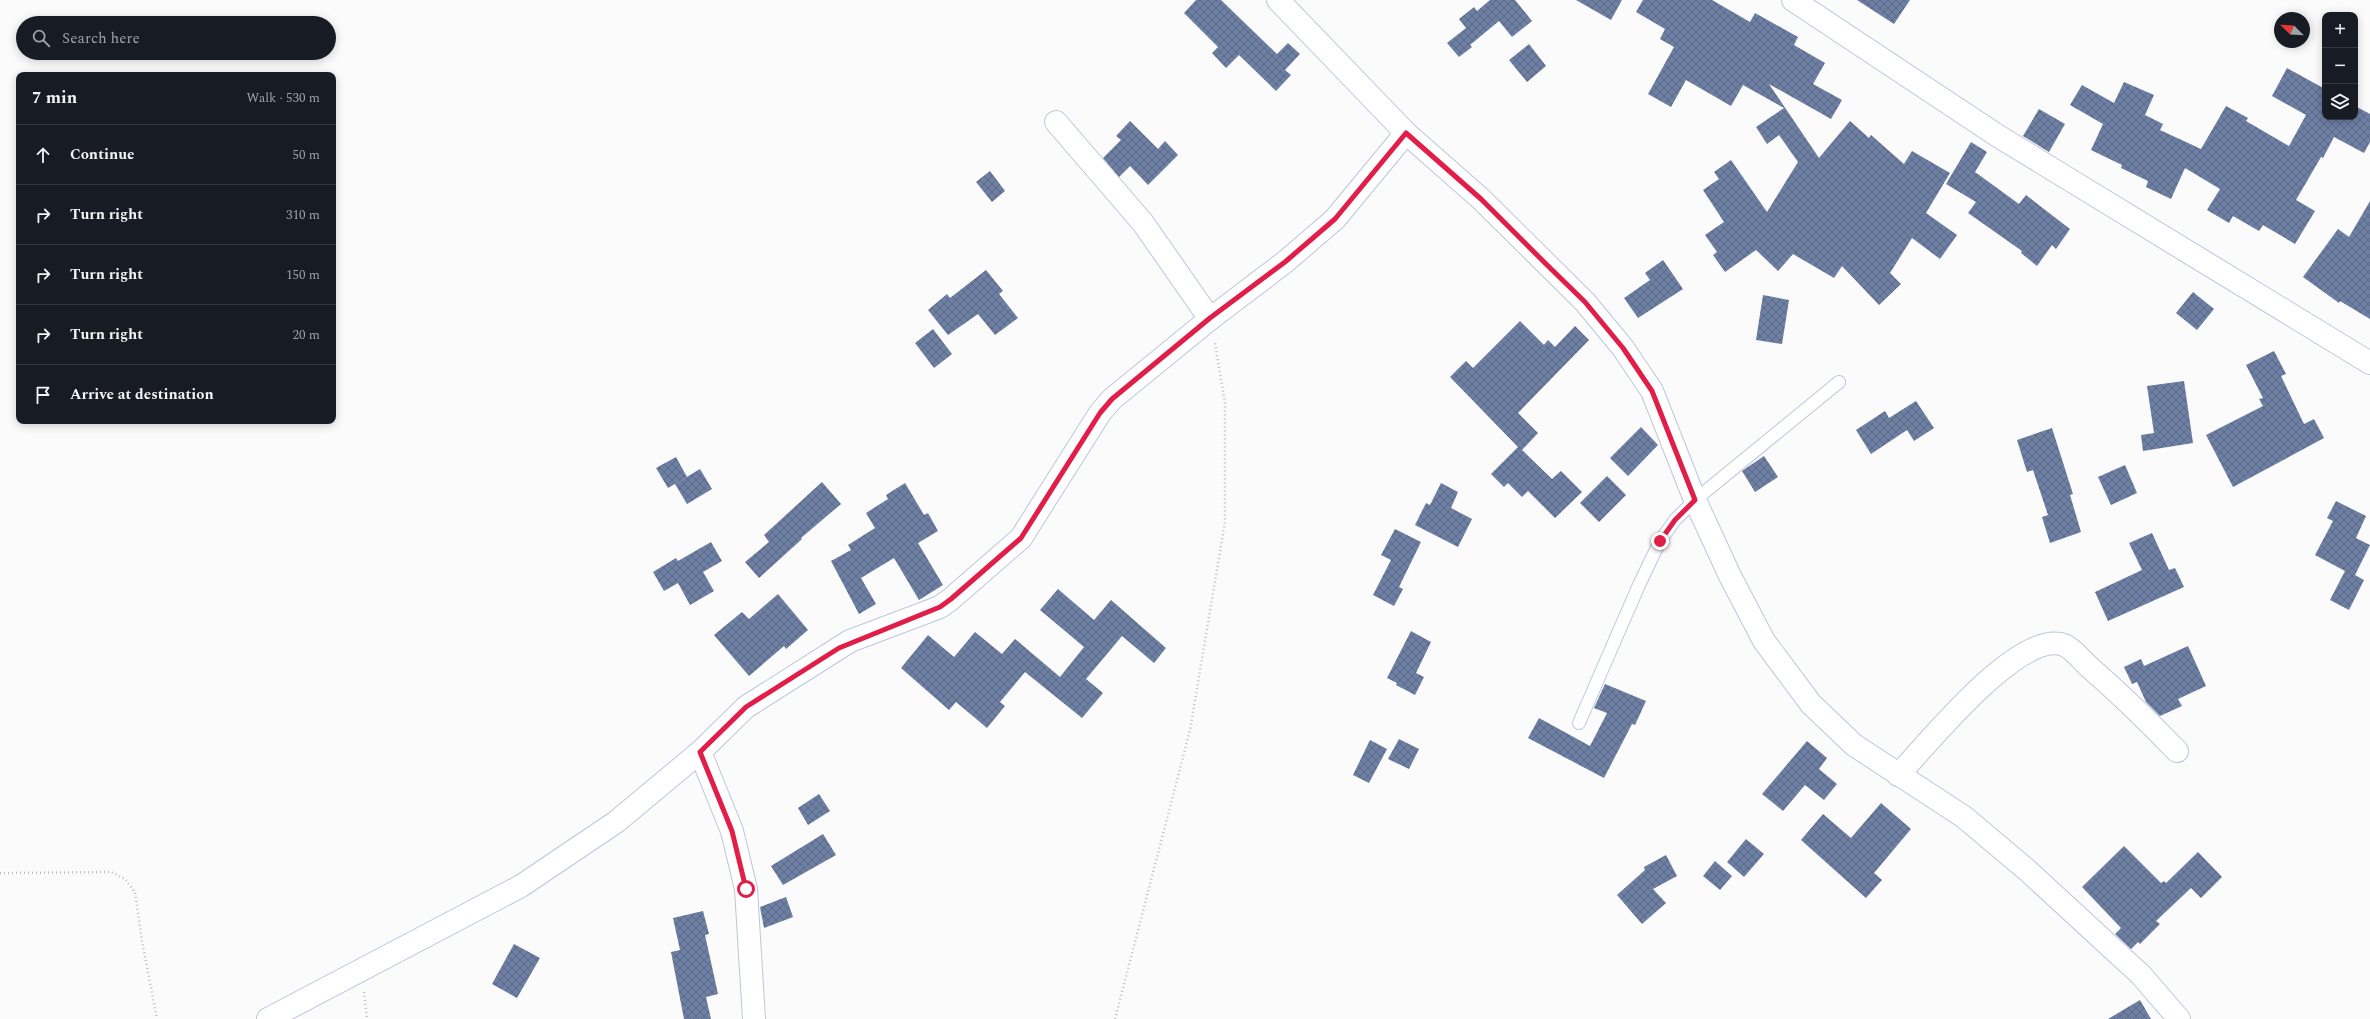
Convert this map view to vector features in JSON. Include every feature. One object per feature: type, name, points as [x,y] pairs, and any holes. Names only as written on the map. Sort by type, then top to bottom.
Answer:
[{"type":"main road","points":[[1278,0],[1406,133],[1481,199],[1585,302],[1623,348],[1652,391],[1695,500],[1730,576],[1764,641],[1811,704],[1854,745],[1898,775],[1964,816],[2026,870],[2141,975],[2179,1019]]},
{"type":"main road","points":[[1793,0],[1998,136],[2370,363]]},
{"type":"main road","points":[[1056,122],[1143,223],[1210,318]]},
{"type":"main road","points":[[268,1019],[522,886],[616,822],[700,752],[746,707],[839,648],[940,607],[951,599],[1021,538],[1100,413],[1112,399],[1210,318],[1285,262],[1335,219],[1406,133]]},
{"type":"main road","points":[[1898,775],[1994,673],[2018,656],[2045,644],[2065,645],[2135,707],[2177,751]]},
{"type":"main road","points":[[700,752],[732,831],[746,889],[754,1019]]},
{"type":"lane","points":[[1580,723],[1639,585],[1660,541],[1675,520],[1695,500],[1840,382]]},
{"type":"path","points":[[1116,1019],[1190,730],[1225,522],[1225,403],[1210,318]]},
{"type":"path","points":[[0,873],[111,872],[125,879],[135,892],[142,941],[157,1019]]},
{"type":"building","points":[[1196,0],[1221,0],[1277,54],[1288,43],[1300,54],[1285,70],[1291,75],[1276,91],[1239,55],[1226,68],[1212,53],[1218,47],[1184,13]]},
{"type":"building","points":[[1490,0],[1515,0],[1532,21],[1512,37],[1499,21],[1470,45],[1472,47],[1459,57],[1447,43],[1466,28],[1459,19],[1474,7],[1477,11]]},
{"type":"building","points":[[1576,0],[1622,0],[1611,20]]},
{"type":"building","points":[[1643,0],[1712,0],[1750,22],[1755,13],[1798,37],[1794,45],[1825,63],[1813,84],[1842,100],[1831,119],[1769,84],[1819,158],[1850,121],[1869,138],[1871,135],[1904,164],[1912,151],[1950,173],[1926,213],[1957,235],[1940,259],[1912,238],[1890,273],[1901,284],[1879,305],[1842,266],[1834,278],[1793,254],[1778,271],[1756,250],[1725,272],[1713,255],[1717,252],[1705,235],[1724,222],[1703,190],[1719,179],[1714,172],[1731,160],[1767,212],[1798,162],[1779,135],[1767,144],[1756,127],[1784,108],[1743,85],[1731,106],[1686,80],[1671,107],[1648,94],[1674,47],[1660,39],[1665,29],[1636,12]]},
{"type":"building","points":[[1857,0],[1910,0],[1894,24]]},
{"type":"building","points":[[1529,44],[1546,66],[1527,82],[1509,60]]},
{"type":"building","points":[[2287,68],[2322,87],[2322,120],[2358,120],[2358,108],[2370,114],[2370,142],[2364,153],[2334,137],[2323,158],[2321,157],[2296,200],[2315,211],[2295,244],[2263,225],[2259,231],[2233,216],[2229,223],[2207,210],[2220,189],[2185,168],[2171,199],[2146,187],[2148,181],[2121,168],[2122,165],[2091,150],[2103,124],[2070,105],[2082,85],[2114,103],[2124,82],[2154,95],[2145,115],[2163,124],[2160,130],[2201,149],[2226,106],[2248,118],[2246,121],[2289,146],[2306,115],[2272,96]]},
{"type":"building","points":[[2039,109],[2065,124],[2049,152],[2023,136]]},
{"type":"building","points":[[1130,121],[1158,149],[1165,141],[1178,155],[1148,185],[1130,166],[1119,177],[1103,158],[1121,140],[1116,136]]},
{"type":"building","points":[[1971,142],[1987,152],[1975,172],[2019,204],[2026,195],[2070,229],[2056,249],[2052,245],[2037,266],[2021,253],[2022,251],[1968,213],[1976,202],[1946,184]]},
{"type":"building","points":[[990,171],[1005,191],[992,202],[976,182]]},
{"type":"building","points":[[2370,201],[2370,319],[2340,301],[2339,303],[2303,277],[2338,229],[2349,237]]},
{"type":"building","points":[[1663,260],[1683,289],[1638,318],[1624,298],[1650,280],[1645,273]]},
{"type":"building","points":[[986,270],[1003,291],[999,294],[1018,318],[995,335],[978,314],[948,335],[928,310],[947,294],[950,298]]},
{"type":"building","points":[[2193,292],[2214,309],[2197,330],[2176,313]]},
{"type":"building","points":[[1763,295],[1789,300],[1782,344],[1756,340]]},
{"type":"building","points":[[1520,321],[1544,345],[1548,340],[1555,347],[1575,326],[1589,340],[1518,413],[1538,433],[1522,450],[1552,479],[1561,471],[1582,492],[1555,518],[1528,491],[1522,497],[1508,483],[1504,487],[1491,474],[1518,447],[1450,377],[1466,361],[1473,368]]},
{"type":"building","points":[[933,329],[952,354],[934,368],[915,343]]},
{"type":"building","points":[[2274,351],[2286,374],[2281,376],[2304,424],[2314,419],[2324,438],[2233,487],[2206,435],[2263,406],[2259,399],[2263,398],[2246,365]]},
{"type":"building","points":[[2184,381],[2193,443],[2143,451],[2141,435],[2154,433],[2147,386]]},
{"type":"building","points":[[1916,401],[1934,428],[1914,441],[1907,430],[1871,454],[1856,430],[1885,411],[1889,418]]},
{"type":"building","points":[[1641,427],[1658,445],[1628,476],[1610,458]]},
{"type":"building","points":[[2052,428],[2073,494],[2070,495],[2081,532],[2050,543],[2042,517],[2048,515],[2033,470],[2027,472],[2017,440]]},
{"type":"building","points":[[1764,456],[1778,477],[1755,492],[1742,471]]},
{"type":"building","points":[[676,457],[687,477],[668,488],[656,468]]},
{"type":"building","points":[[2125,465],[2137,493],[2111,505],[2098,477]]},
{"type":"building","points":[[700,469],[712,489],[687,504],[675,484]]},
{"type":"building","points":[[1607,476],[1626,495],[1599,522],[1580,503]]},
{"type":"building","points":[[822,482],[841,504],[801,538],[802,539],[759,578],[745,562],[769,542],[764,535]]},
{"type":"building","points":[[905,483],[924,515],[928,513],[938,531],[918,543],[943,585],[919,600],[894,558],[861,578],[876,604],[859,614],[831,561],[851,550],[848,545],[875,528],[866,513],[888,499],[886,495]]},
{"type":"building","points":[[1441,483],[1458,492],[1451,508],[1472,519],[1458,547],[1415,525],[1426,503],[1430,505]]},
{"type":"building","points":[[2336,501],[2366,516],[2356,538],[2370,545],[2355,575],[2364,580],[2349,610],[2330,600],[2345,571],[2315,555],[2333,521],[2327,518]]},
{"type":"building","points":[[1395,529],[1421,542],[1399,587],[1403,589],[1394,606],[1373,595],[1391,560],[1381,555]]},
{"type":"building","points":[[2152,533],[2169,570],[2175,568],[2184,587],[2108,621],[2095,592],[2142,570],[2129,543]]},
{"type":"building","points":[[711,542],[722,561],[703,572],[714,591],[690,605],[678,583],[664,591],[653,572],[676,558],[678,561]]},
{"type":"building","points":[[1058,589],[1094,620],[1111,600],[1166,648],[1154,663],[1122,636],[1086,679],[1103,693],[1082,718],[1025,672],[1000,702],[1005,706],[987,728],[956,702],[949,710],[901,668],[928,635],[954,657],[975,632],[1002,654],[1015,639],[1060,677],[1084,647],[1040,610]]},
{"type":"building","points":[[778,594],[808,630],[786,649],[784,646],[749,676],[714,635],[742,612],[749,619]]},
{"type":"building","points":[[1411,631],[1431,642],[1416,673],[1424,677],[1415,695],[1396,685],[1397,683],[1387,678]]},
{"type":"building","points":[[2188,646],[2206,686],[2178,699],[2182,706],[2160,716],[2146,702],[2137,682],[2132,684],[2124,667],[2141,659],[2144,666]]},
{"type":"building","points":[[1605,684],[1646,701],[1635,725],[1632,724],[1604,778],[1528,738],[1539,718],[1590,746],[1607,713],[1594,708]]},
{"type":"building","points":[[1399,739],[1419,749],[1409,769],[1388,759]]},
{"type":"building","points":[[1370,740],[1387,749],[1369,783],[1353,775]]},
{"type":"building","points":[[1807,741],[1827,758],[1819,769],[1837,784],[1824,800],[1805,785],[1783,811],[1762,794]]},
{"type":"building","points":[[819,794],[830,811],[808,825],[798,808]]},
{"type":"building","points":[[1881,803],[1911,829],[1874,873],[1882,880],[1866,898],[1801,840],[1823,814],[1851,838]]},
{"type":"building","points":[[823,834],[836,855],[783,885],[771,866]]},
{"type":"building","points":[[1746,839],[1764,854],[1744,877],[1727,862]]},
{"type":"building","points":[[2124,846],[2161,883],[2164,881],[2166,883],[2198,852],[2222,877],[2201,898],[2191,888],[2156,921],[2160,924],[2140,944],[2138,942],[2131,949],[2115,934],[2121,928],[2082,887]]},
{"type":"building","points":[[1666,855],[1677,876],[1653,889],[1666,903],[1642,924],[1617,895],[1645,870],[1644,867]]},
{"type":"building","points":[[1715,861],[1732,876],[1720,890],[1703,876]]},
{"type":"building","points":[[786,897],[793,917],[764,928],[760,907]]},
{"type":"building","points":[[703,911],[709,934],[705,935],[718,994],[706,997],[711,1019],[684,1019],[671,952],[680,950],[673,918]]},
{"type":"building","points":[[514,944],[540,958],[517,998],[492,984]]},
{"type":"building","points":[[2140,1000],[2151,1019],[2108,1019]]},
{"type":"route","points":[[746,889],[732,831],[700,752],[746,707],[850,641],[940,607],[1021,538],[1100,413],[1112,399],[1210,318],[1285,262],[1335,219],[1406,133],[1481,199],[1585,302],[1623,348],[1652,391],[1695,500],[1675,520],[1660,541]]}]
